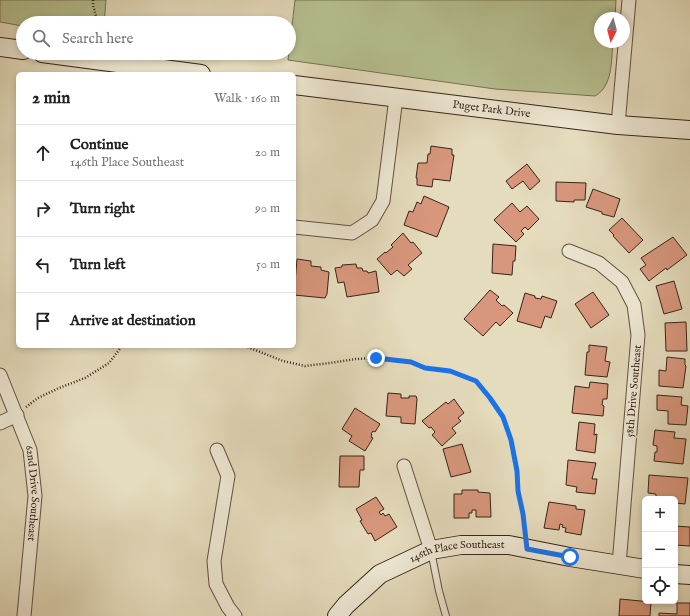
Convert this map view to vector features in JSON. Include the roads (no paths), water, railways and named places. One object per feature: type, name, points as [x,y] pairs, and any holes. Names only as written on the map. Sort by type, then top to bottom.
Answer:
[{"type":"street","points":[[618,125],[629,0]]},
{"type":"street","points":[[0,47],[16,49]]},
{"type":"street","points":[[95,60],[186,72]]},
{"type":"street","name":"Puget Park Drive","points":[[296,86],[618,125],[690,130]]},
{"type":"street","points":[[296,228],[352,233],[372,220],[383,201],[396,98]]},
{"type":"street","name":"58th Drive Southeast","points":[[569,251],[599,263],[622,282],[634,305],[638,335],[620,564]]},
{"type":"street","name":"62nd Drive Southeast","points":[[0,375],[30,450],[35,496],[24,616]]},
{"type":"street","points":[[0,424],[17,415]]},
{"type":"street","points":[[217,450],[228,476],[214,561],[216,584],[228,607],[235,616]]},
{"type":"street","points":[[404,466],[431,550]]},
{"type":"street","name":"146th Place Southeast","points":[[337,616],[346,605],[380,574],[431,550],[461,545],[509,545],[570,557],[642,568]]},
{"type":"street","points":[[678,574],[690,575]]},
{"type":"lane","points":[[431,550],[439,591],[446,616]]}]
